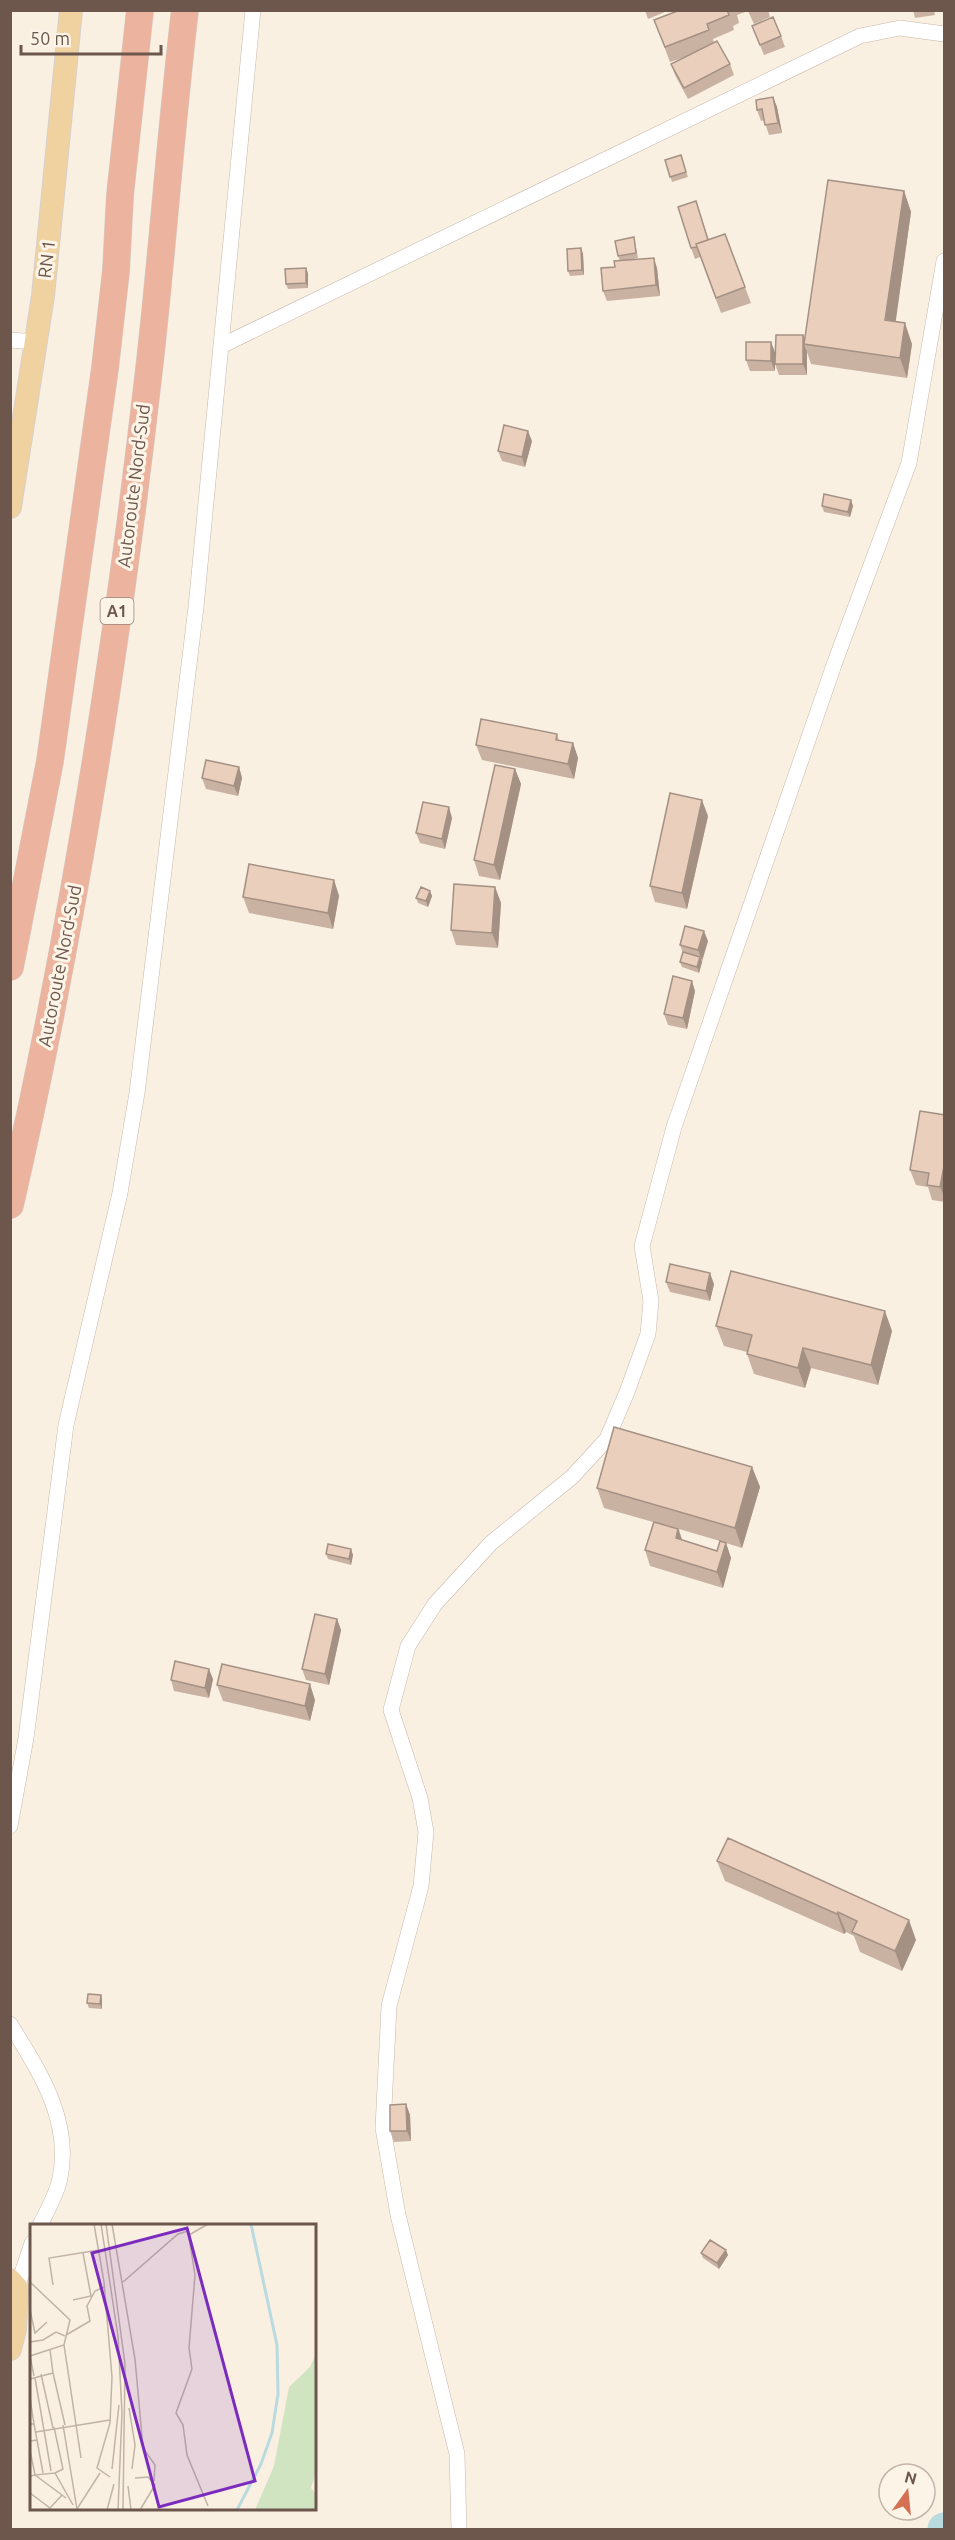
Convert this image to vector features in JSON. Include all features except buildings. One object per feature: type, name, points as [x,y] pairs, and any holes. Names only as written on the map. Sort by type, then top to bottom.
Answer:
[{"type":"highway","name":"A1","points":[[10,967],[48,773],[102,392],[116,271],[120,195],[140,10]]},
{"type":"highway","name":"Autoroute Nord-Sud","points":[[10,1205],[33,1106],[94,783],[150,363],[185,10]]},
{"type":"main road","name":"RN 1","points":[[10,507],[36,342],[54,203],[71,10]]},
{"type":"main road","points":[[10,2349],[15,2329],[14,2284]]},
{"type":"street","points":[[10,1826],[28,1727],[52,1521],[66,1425],[117,1203],[137,1093],[193,631],[223,345],[253,10]]},
{"type":"street","points":[[223,345],[860,36],[900,28],[945,34]]},
{"type":"street","points":[[459,2529],[457,2454],[398,2215],[383,2128],[389,2006],[421,1886],[426,1833],[420,1798],[391,1710],[408,1646],[435,1604],[491,1543],[572,1477],[607,1439],[627,1392],[648,1334],[651,1301],[642,1246],[674,1127],[835,662],[909,463],[945,261]]},
{"type":"street","points":[[10,340],[36,342]]},
{"type":"street","points":[[10,2024],[52,2096],[63,2138],[60,2179],[40,2224]]},
{"type":"street","points":[[14,2284],[30,2248]]}]
